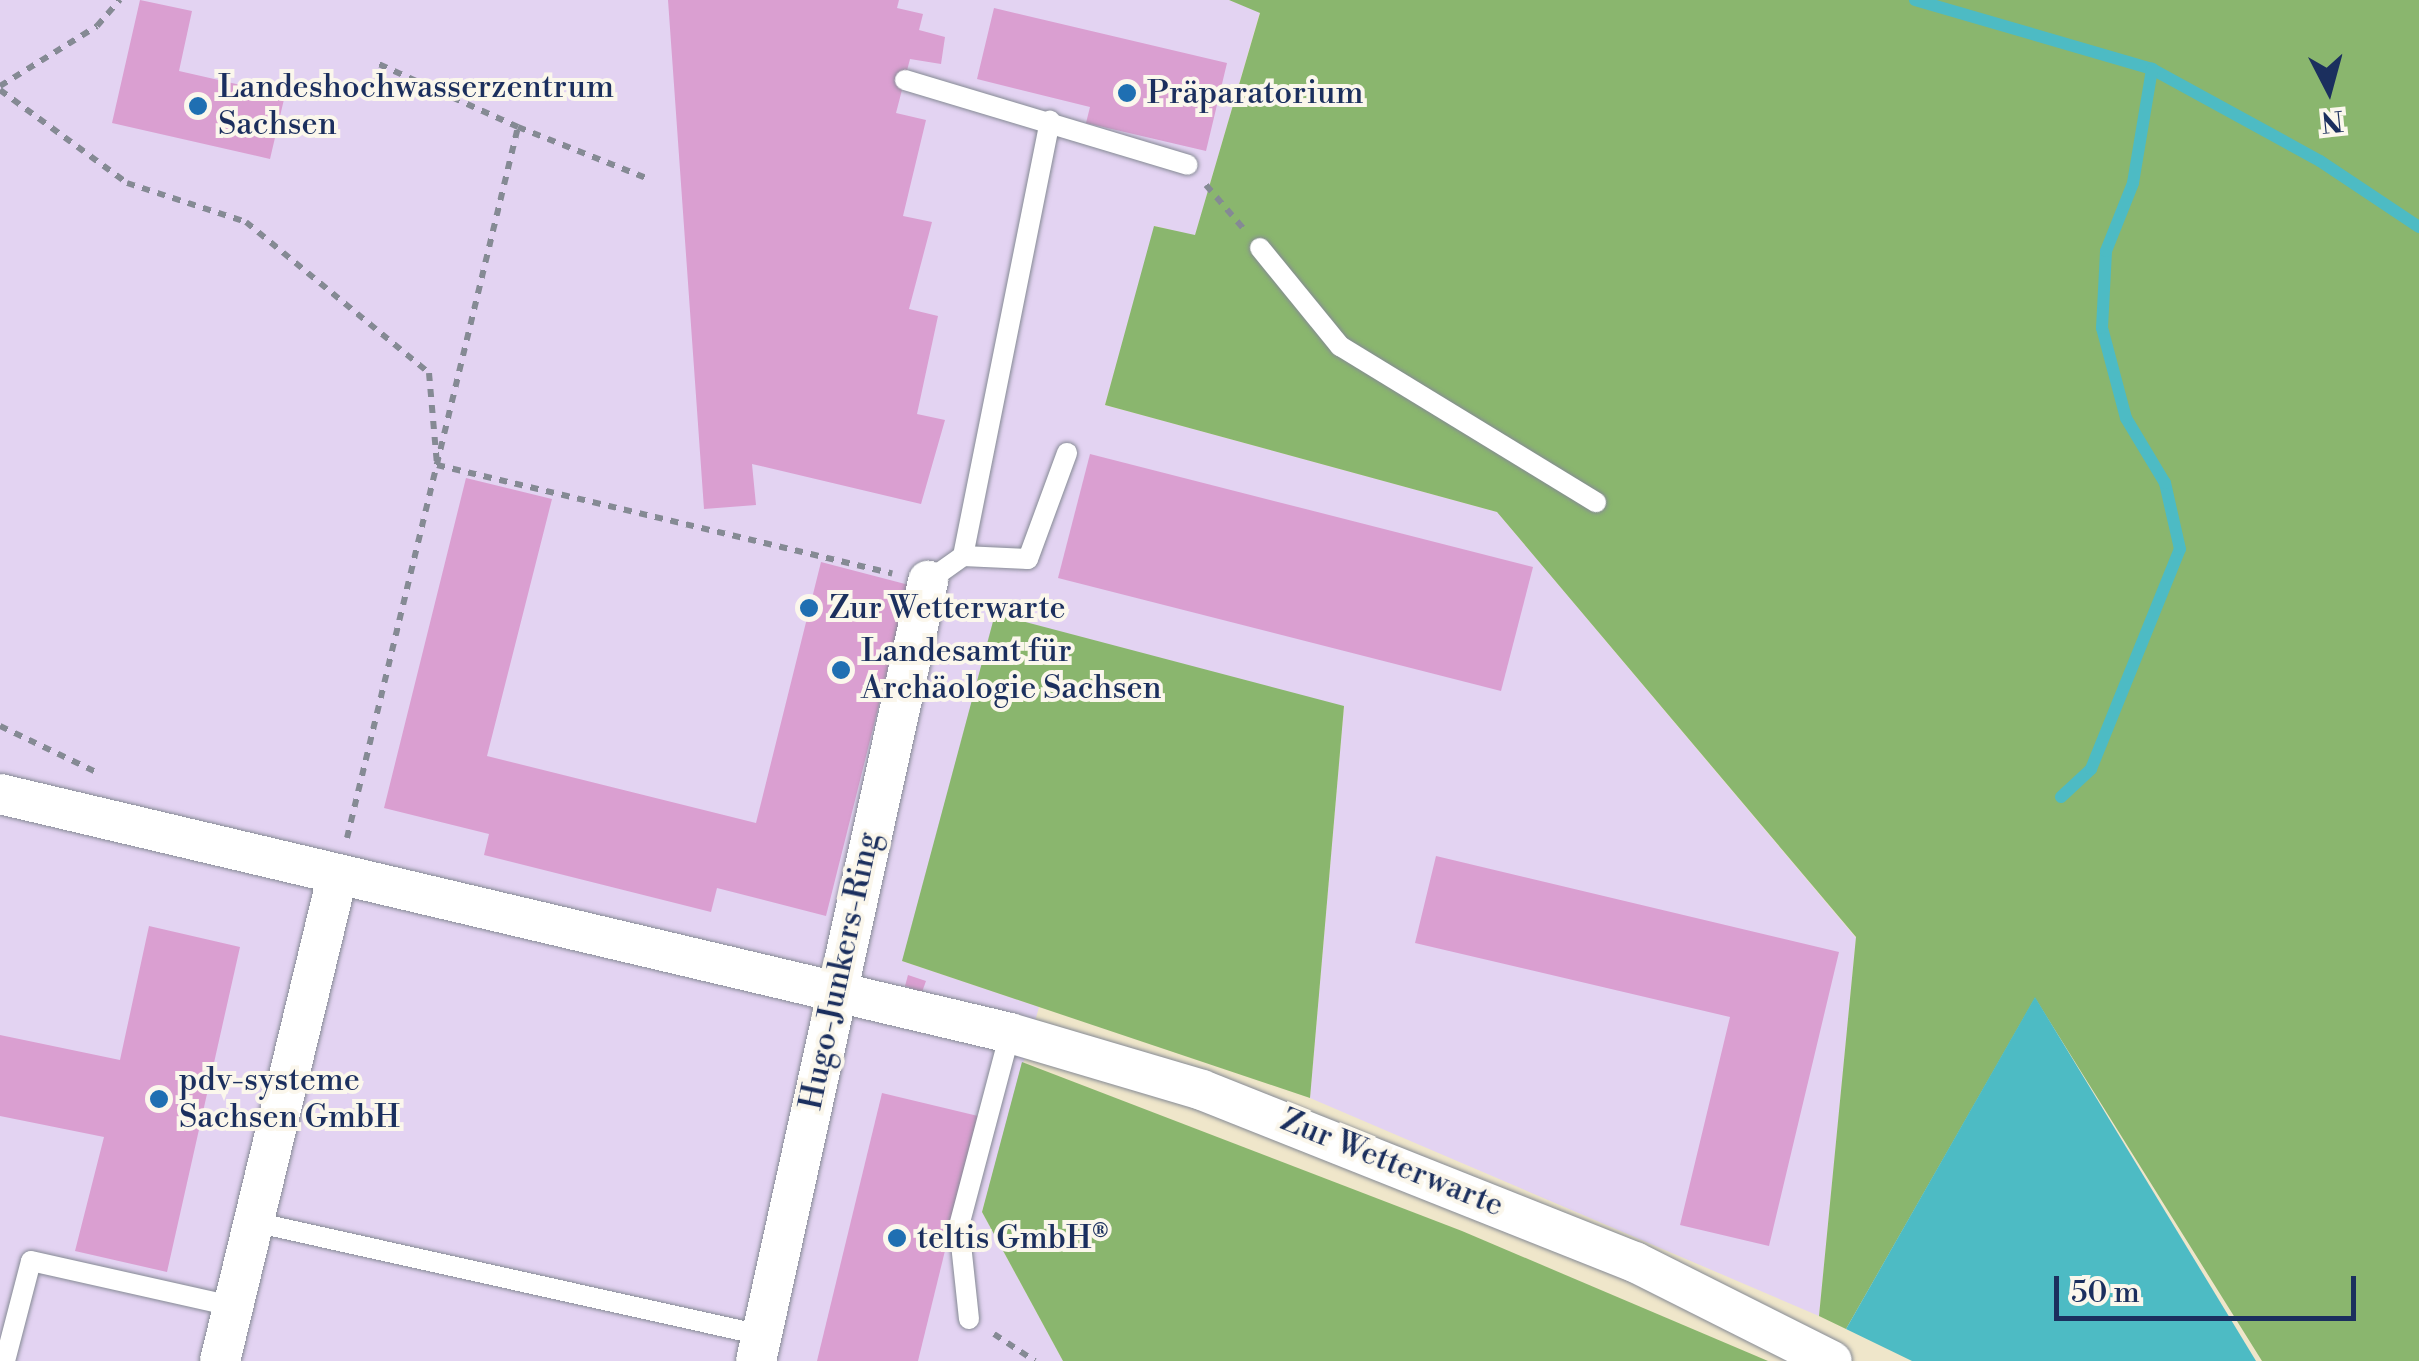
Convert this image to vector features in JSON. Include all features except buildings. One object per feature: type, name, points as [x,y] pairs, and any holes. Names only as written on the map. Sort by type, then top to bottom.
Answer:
[{"type":"street","name":"Hugo-Junkers-Ring","points":[[758,1348],[928,582]]},
{"type":"street","name":"Zur Wetterwarte","points":[[0,794],[337,877],[1010,1032],[1376,1153],[1635,1262],[1832,1361]]},
{"type":"street","points":[[220,1361],[337,877]]},
{"type":"lane","points":[[904,80],[1188,164]]},
{"type":"lane","points":[[964,556],[1050,121]]},
{"type":"lane","points":[[1260,248],[1340,346],[1596,502]]},
{"type":"lane","points":[[928,582],[964,556],[1028,559],[1067,453]]},
{"type":"lane","points":[[969,1319],[959,1226],[1010,1032]]},
{"type":"lane","points":[[254,1222],[758,1348]]},
{"type":"lane","points":[[5,1361],[31,1261],[233,1306]]},
{"type":"path","points":[[120,0],[97,26],[0,88],[127,183],[246,222],[429,373],[438,465]]},
{"type":"path","points":[[376,63],[518,128],[651,180]]},
{"type":"path","points":[[337,877],[518,128]]},
{"type":"path","points":[[1188,164],[1260,248]]},
{"type":"path","points":[[438,465],[928,582]]},
{"type":"path","points":[[969,1319],[1034,1361]]},
{"type":"shaded area","points":[[0,0],[1229,0],[1260,12],[1195,236],[1155,226],[1105,405],[1497,512],[1856,938],[1819,1316],[1310,1098],[1344,706],[902,961],[1039,1007],[982,1212],[1063,1361],[0,1361]]},
{"type":"green space","points":[[1229,0],[2419,0],[2419,1361],[2262,1361],[2035,998],[1846,1329],[1819,1316],[1856,937],[1497,512],[1105,405],[1154,226],[1195,235],[1260,13]]},
{"type":"green space","points":[[995,614],[1344,706],[1310,1098],[902,961]]},
{"type":"green space","points":[[1022,1062],[1462,1231],[1768,1361],[1063,1361],[982,1212]]},
{"type":"water","points":[[2035,997],[2256,1361],[1912,1361],[1846,1329]]},
{"type":"waterway","points":[[1915,0],[2152,69],[2320,161],[2419,227]]},
{"type":"waterway","points":[[2061,797],[2091,769],[2180,549],[2165,483],[2126,418],[2102,328],[2106,251],[2133,183],[2152,69]]},
{"type":"place","name":"Präparatorium","points":[[1127,93]]},
{"type":"place","name":"Landeshochwasserzentrum Sachsen","points":[[198,106]]},
{"type":"place","name":"Zur Wetterwarte","points":[[809,608]]},
{"type":"place","name":"Landesamt für Archäologie Sachsen","points":[[841,670]]},
{"type":"place","name":"pdv-systeme Sachsen GmbH","points":[[159,1099]]},
{"type":"place","name":"teltis GmbH®","points":[[897,1238]]}]
